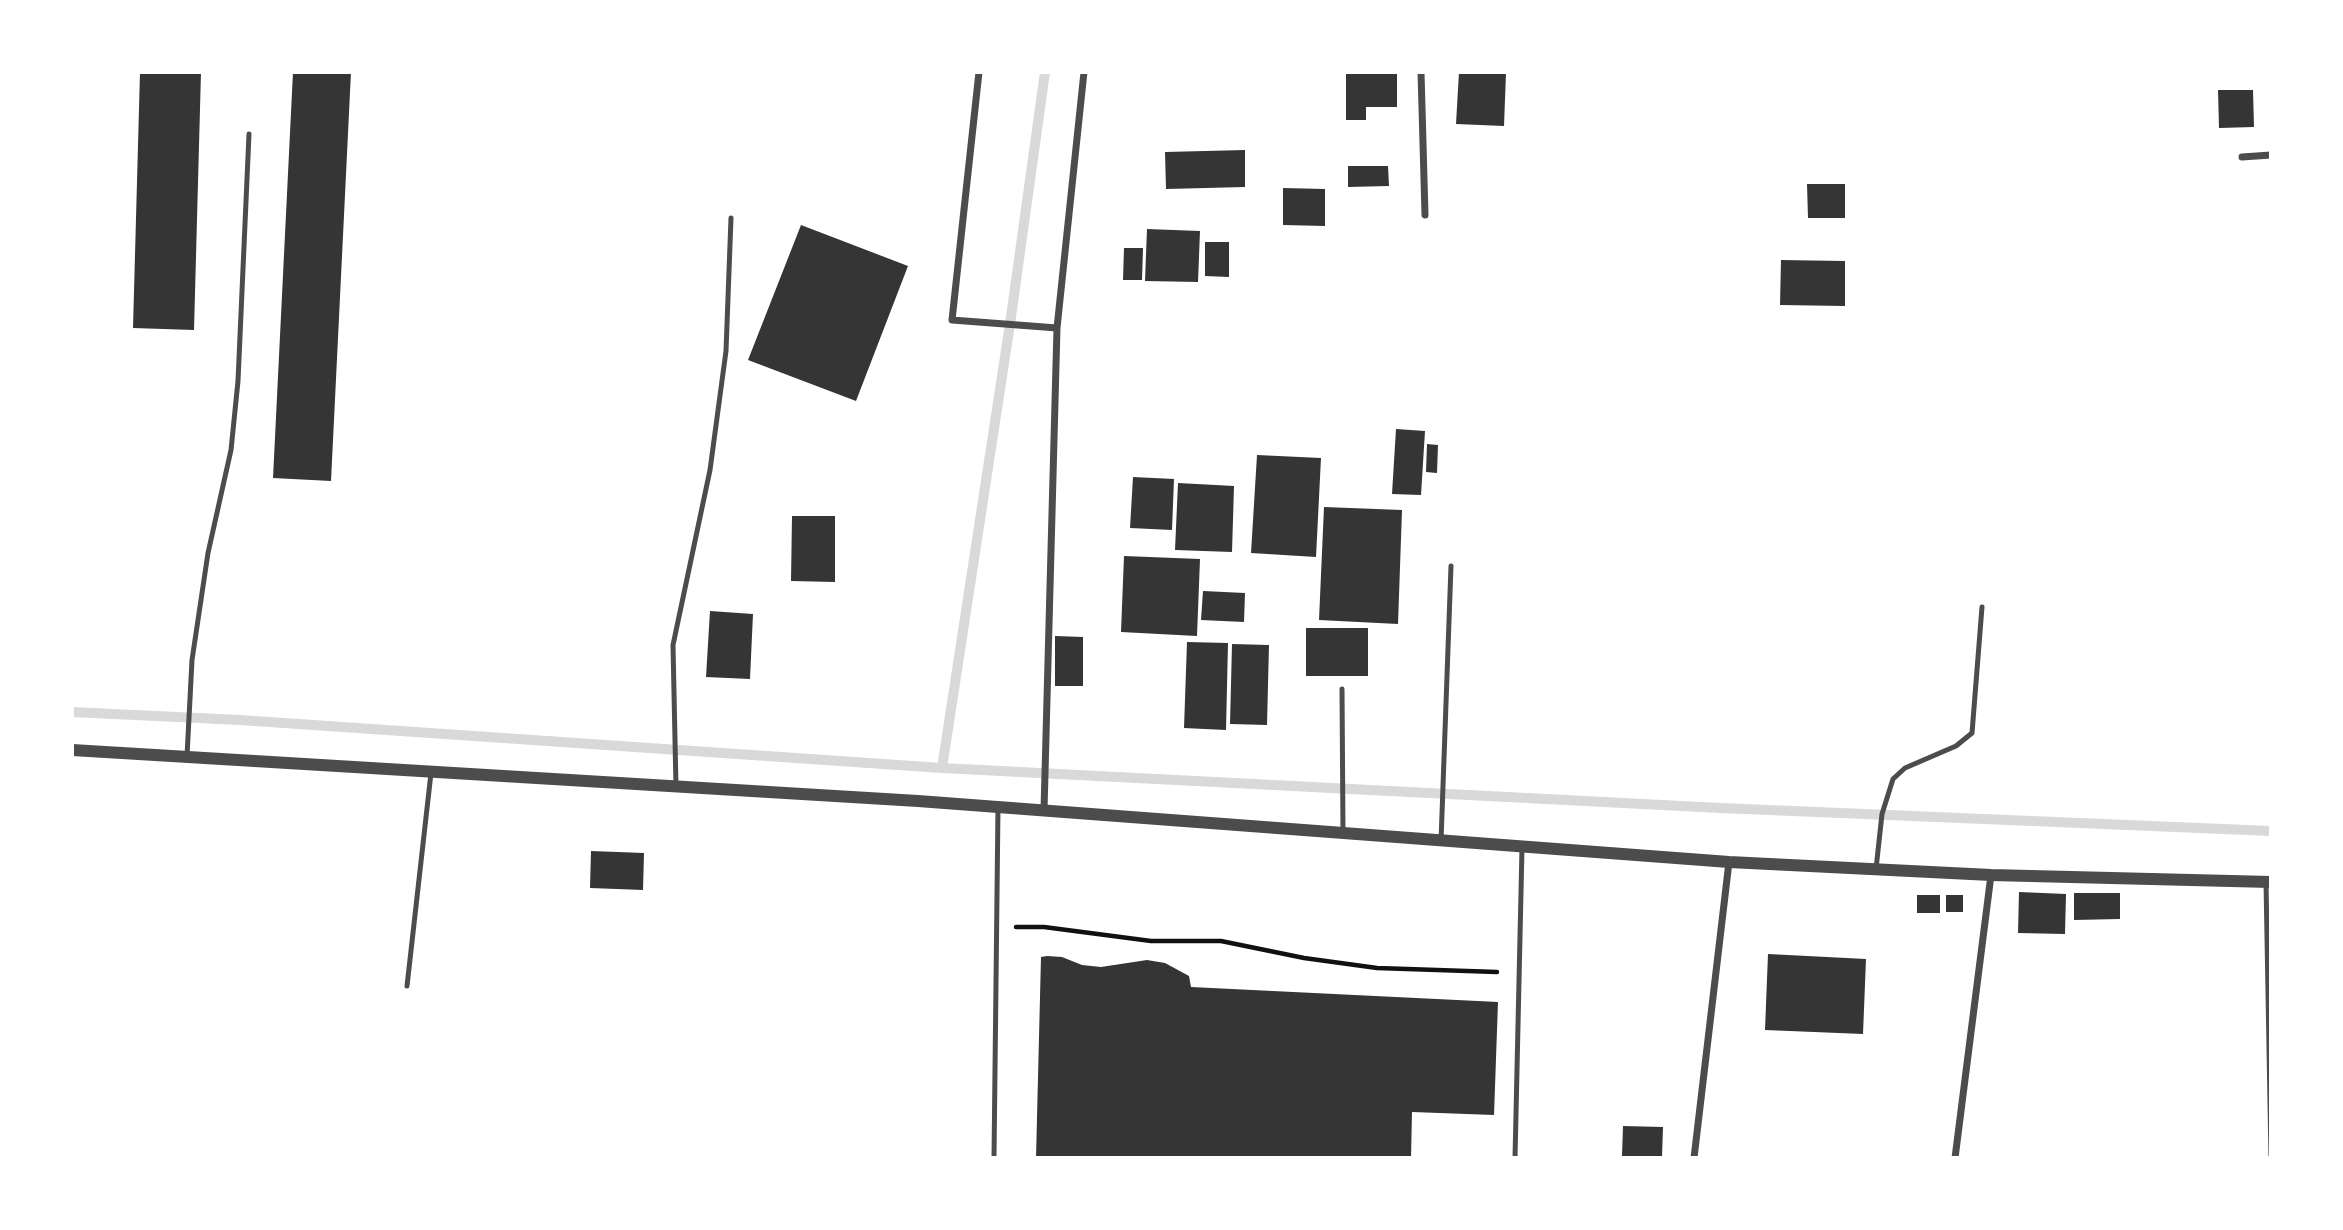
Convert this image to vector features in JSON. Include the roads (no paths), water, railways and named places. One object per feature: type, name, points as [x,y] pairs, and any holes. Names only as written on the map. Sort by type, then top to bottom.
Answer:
[{"type":"street","points":[[979,72],[952,320],[1057,328]]},
{"type":"street","points":[[1044,810],[1057,328],[1084,72]]},
{"type":"street","points":[[1421,72],[1425,215]]},
{"type":"street","points":[[2242,157],[2271,155]]},
{"type":"street","points":[[72,750],[1044,810],[1729,862],[1991,875],[2269,882]]},
{"type":"street","points":[[1694,1158],[1729,862]]},
{"type":"street","points":[[1955,1158],[1991,875]]},
{"type":"lane","points":[[187,758],[192,660],[208,553],[231,450],[237,382],[249,134]]},
{"type":"lane","points":[[676,787],[673,645],[712,457],[726,351],[731,218]]},
{"type":"lane","points":[[1441,841],[1451,566]]},
{"type":"lane","points":[[1876,869],[1882,814],[1893,779],[1905,768],[1956,746],[1972,733],[1982,607]]},
{"type":"lane","points":[[1342,690],[1343,834]]},
{"type":"lane","points":[[407,986],[431,773]]},
{"type":"lane","points":[[994,1158],[998,807]]},
{"type":"lane","points":[[1515,1158],[1522,848]]},
{"type":"lane","points":[[2269,882],[2271,1158]]},
{"type":"waterway","points":[[942,768],[1010,324],[1045,72]]},
{"type":"waterway","points":[[72,712],[240,720],[942,768],[1721,808],[2271,831]]}]
